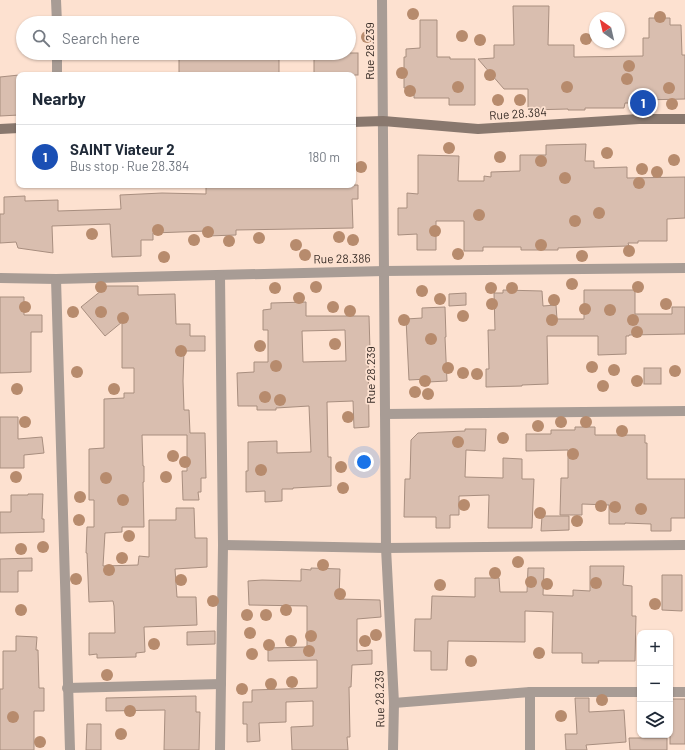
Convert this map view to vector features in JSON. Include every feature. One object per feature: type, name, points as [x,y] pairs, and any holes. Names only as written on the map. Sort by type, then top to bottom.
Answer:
[{"type":"street","points":[[56,0],[57,16]]},
{"type":"street","name":"Rue 28.239","points":[[382,0],[386,548],[394,703],[393,750]]},
{"type":"street","points":[[57,60],[57,72]]},
{"type":"street","name":"Rue 28.384","points":[[356,122],[383,122],[478,129],[639,119],[685,119]]},
{"type":"street","points":[[0,129],[16,128]]},
{"type":"street","name":"Rue 28.386","points":[[0,278],[56,279],[384,271],[685,268]]},
{"type":"street","points":[[220,275],[223,545],[220,750]]},
{"type":"street","points":[[56,279],[70,750]]},
{"type":"street","points":[[385,414],[685,412]]},
{"type":"street","points":[[223,545],[386,548],[685,545]]},
{"type":"street","points":[[67,688],[221,684]]},
{"type":"street","points":[[394,703],[530,692],[637,692]]},
{"type":"street","points":[[530,692],[530,750]]},
{"type":"street","points":[[673,692],[685,692]]},
{"type":"building","points":[[513,6],[549,6],[548,45],[574,45],[574,57],[643,56],[643,38],[649,38],[649,18],[670,18],[670,25],[681,25],[682,55],[685,55],[685,99],[642,100],[641,103],[625,103],[624,108],[528,110],[528,89],[504,89],[478,59],[494,58],[494,45],[514,45]]},
{"type":"building","points":[[420,20],[437,20],[437,57],[450,57],[450,59],[475,59],[475,105],[449,105],[449,98],[414,98],[414,88],[404,88],[404,57],[406,57],[406,49],[420,48]]},
{"type":"building","points":[[356,53],[358,53],[358,75],[356,75],[356,72],[314,72],[314,60],[356,60]]},
{"type":"building","points":[[179,60],[279,60],[279,72],[179,72]]},
{"type":"building","points":[[16,75],[16,115],[0,116],[0,77]]},
{"type":"building","points":[[586,144],[585,161],[594,161],[594,168],[627,167],[627,178],[685,177],[685,218],[667,219],[667,241],[638,241],[638,243],[628,243],[629,246],[558,248],[558,250],[521,250],[521,247],[483,247],[483,251],[464,251],[464,221],[436,221],[436,250],[417,250],[417,234],[398,235],[398,208],[407,208],[407,193],[418,194],[418,155],[459,156],[458,181],[484,181],[484,176],[491,177],[491,172],[520,171],[520,155],[546,155],[546,145]]},
{"type":"building","points":[[356,185],[358,185],[358,199],[352,199],[353,228],[236,230],[236,235],[207,236],[207,231],[153,233],[153,240],[141,240],[141,256],[112,257],[110,224],[52,226],[53,253],[18,248],[16,242],[0,243],[0,214],[4,214],[4,197],[25,196],[25,201],[58,200],[58,211],[121,209],[120,195],[162,193],[206,194],[206,188],[356,188]]},
{"type":"building","points":[[107,286],[138,286],[138,295],[175,294],[176,324],[190,324],[190,336],[205,336],[205,351],[184,351],[183,381],[184,410],[189,410],[190,433],[205,433],[206,478],[201,478],[201,492],[198,492],[199,500],[183,500],[182,471],[187,471],[187,435],[142,435],[144,466],[144,527],[122,527],[122,532],[105,533],[103,566],[138,565],[139,556],[149,557],[149,520],[176,520],[176,508],[194,508],[195,538],[207,538],[207,567],[175,569],[177,597],[196,597],[197,625],[144,627],[145,652],[136,653],[136,657],[97,658],[97,654],[89,655],[89,633],[115,633],[114,606],[113,601],[89,602],[86,553],[87,527],[94,527],[94,500],[89,500],[89,449],[104,448],[104,399],[124,398],[124,393],[134,393],[134,368],[122,368],[122,322],[105,336],[81,307]]},
{"type":"building","points":[[503,290],[542,291],[543,306],[556,305],[557,319],[584,319],[584,290],[635,290],[635,314],[672,314],[672,307],[685,307],[685,334],[629,335],[626,336],[626,354],[598,355],[598,336],[547,336],[548,384],[486,387],[486,369],[489,369],[488,330],[495,330],[494,293],[503,293]]},
{"type":"building","points":[[466,293],[466,305],[449,306],[449,294]]},
{"type":"building","points":[[0,297],[24,297],[24,315],[42,315],[42,332],[31,332],[31,372],[0,373]]},
{"type":"building","points":[[306,302],[306,316],[369,316],[369,427],[354,428],[353,401],[327,402],[328,457],[331,457],[331,486],[282,489],[282,501],[265,502],[265,491],[246,492],[248,442],[277,441],[277,453],[311,452],[309,406],[276,408],[276,410],[257,410],[257,406],[238,406],[237,373],[254,372],[254,362],[268,362],[268,330],[263,330],[263,310],[271,309],[271,303]],"holes":[[[345,330],[346,361],[303,362],[302,331]]]},
{"type":"building","points":[[445,307],[447,381],[428,382],[428,379],[409,380],[406,319],[422,318],[422,308]]},
{"type":"building","points":[[644,368],[661,368],[661,384],[644,384]]},
{"type":"building","points":[[0,417],[18,417],[18,439],[42,437],[44,453],[24,455],[24,468],[0,468]]},
{"type":"building","points":[[575,427],[595,427],[595,435],[645,435],[645,443],[647,443],[647,479],[685,479],[685,518],[671,518],[671,531],[651,531],[651,524],[609,524],[609,505],[582,504],[582,515],[560,515],[561,478],[568,478],[568,450],[526,451],[526,434],[551,434],[551,430],[575,430]]},
{"type":"building","points":[[465,429],[486,429],[485,451],[466,450],[465,477],[503,478],[503,458],[522,459],[522,479],[534,479],[532,528],[488,528],[489,495],[459,496],[459,515],[450,515],[450,528],[436,528],[436,517],[404,517],[405,479],[410,479],[411,440],[418,433],[465,431]]},
{"type":"building","points":[[43,494],[42,519],[44,519],[44,532],[0,533],[0,512],[11,512],[11,495]]},
{"type":"building","points":[[542,516],[569,516],[569,530],[541,531]]},
{"type":"building","points":[[32,558],[32,571],[18,571],[18,592],[0,592],[0,559]]},
{"type":"building","points":[[590,566],[624,566],[623,585],[632,586],[632,616],[636,616],[635,661],[598,661],[599,663],[582,663],[582,653],[552,653],[553,612],[525,611],[525,642],[448,641],[447,670],[431,670],[431,651],[414,651],[415,619],[431,619],[432,596],[475,597],[475,578],[499,578],[500,592],[527,592],[528,568],[544,568],[543,595],[573,596],[573,590],[590,591]]},
{"type":"building","points":[[311,568],[340,569],[339,599],[380,600],[381,617],[357,619],[357,651],[372,650],[372,664],[352,665],[351,687],[349,687],[350,737],[347,737],[348,750],[292,750],[291,727],[313,726],[313,701],[286,702],[286,722],[259,723],[260,741],[247,742],[247,724],[243,724],[243,702],[252,702],[252,690],[317,688],[317,660],[268,661],[268,648],[307,647],[307,606],[249,605],[248,581],[301,581],[301,569],[311,570]]},
{"type":"building","points":[[662,575],[682,575],[682,611],[662,610]]},
{"type":"building","points":[[215,631],[215,644],[187,645],[187,632]]},
{"type":"building","points":[[16,636],[37,637],[36,650],[38,650],[39,688],[44,688],[44,711],[34,711],[34,750],[0,750],[0,689],[3,689],[3,651],[16,651]]},
{"type":"building","points":[[196,696],[196,712],[200,712],[199,750],[164,750],[165,710],[106,711],[106,698]]},
{"type":"building","points":[[575,698],[589,698],[589,712],[624,710],[626,742],[586,745],[587,750],[566,750],[565,734],[577,734]]},
{"type":"building","points":[[673,699],[685,699],[685,744],[670,744],[670,738],[673,738]]},
{"type":"building","points":[[87,724],[101,724],[101,750],[86,750]]},
{"type":"building","points":[[629,738],[667,738],[667,750],[630,750]]},
{"type":"place","name":"SAINT Viateur 2","points":[[643,103]]}]
